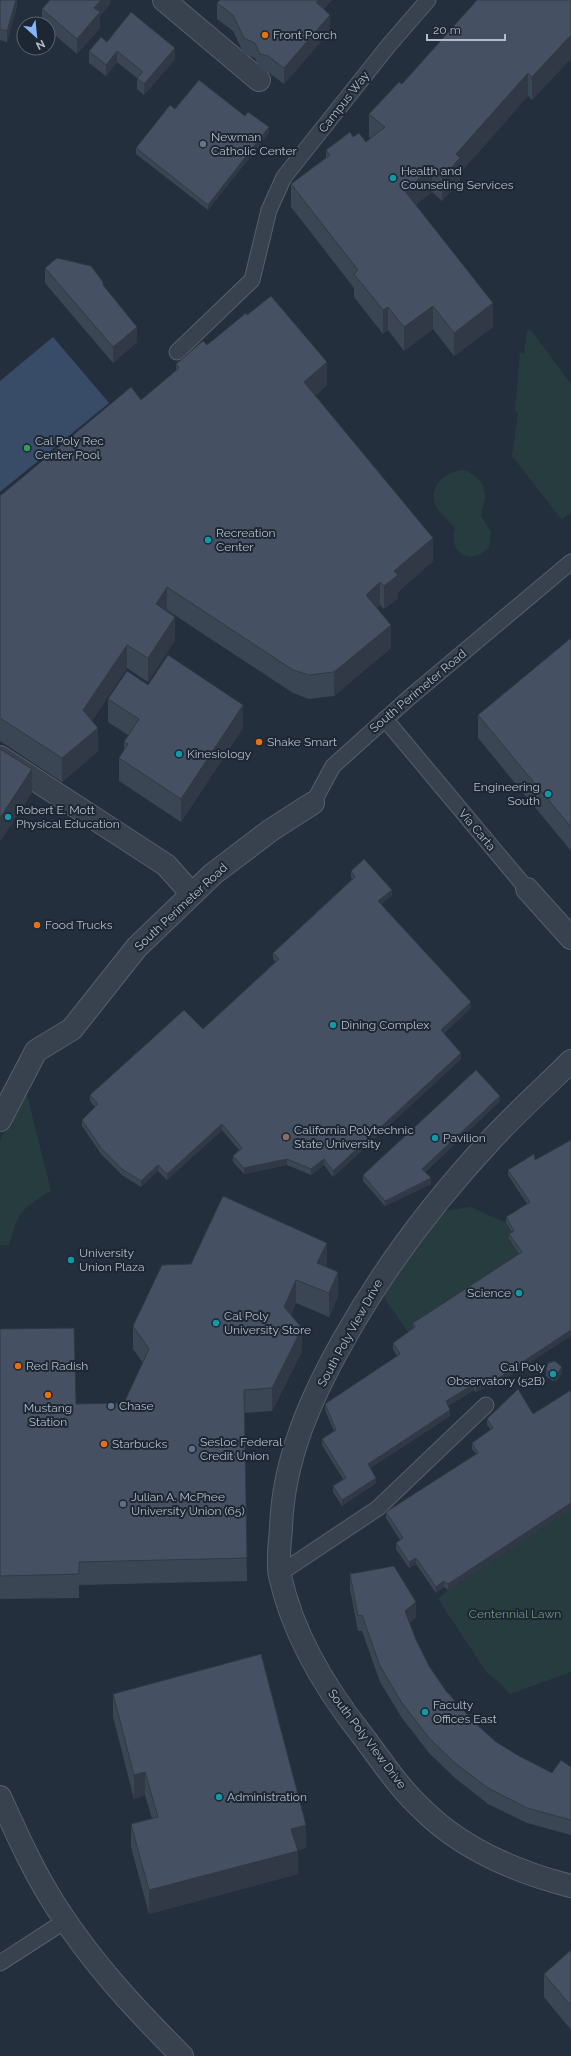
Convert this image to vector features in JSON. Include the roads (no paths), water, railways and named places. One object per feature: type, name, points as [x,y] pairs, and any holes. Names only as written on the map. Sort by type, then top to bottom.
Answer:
[{"type":"street","points":[[164,0],[259,80]]},
{"type":"street","points":[[0,757],[166,864],[192,894]]},
{"type":"street","name":"South Perimeter Road","points":[[0,1120],[36,1051],[72,1030],[137,947],[212,874],[271,830],[313,803]]},
{"type":"street","name":"Via Carta","points":[[527,889],[571,938]]},
{"type":"street","name":"South Poly View Drive","points":[[571,1061],[493,1138],[446,1191],[401,1248],[383,1274],[325,1372],[300,1431],[292,1456],[281,1510],[279,1574],[302,1642],[339,1706],[420,1808],[466,1844],[489,1857],[552,1881],[571,1886]]},
{"type":"street","points":[[0,1797],[19,1838],[65,1921],[101,1970],[137,2012],[182,2056]]},
{"type":"lane","name":"Campus Way","points":[[177,352],[252,280],[269,210],[284,177],[389,45],[428,0]]},
{"type":"lane","name":"South Perimeter Road","points":[[313,803],[333,766],[571,562]]},
{"type":"lane","name":"Via Carta","points":[[386,719],[527,889]]},
{"type":"lane","points":[[279,1574],[378,1508],[486,1405]]},
{"type":"lane","points":[[0,1963],[65,1921]]},
{"type":"water","name":"Cal Poly Rec Center Pool","points":[[53,337],[109,403],[0,492],[0,381]]},
{"type":"place","name":"Front Porch","points":[[265,35]]},
{"type":"place","name":"Newman Catholic Center","points":[[203,144]]},
{"type":"place","name":"Health and Counseling Services","points":[[393,178]]},
{"type":"place","name":"Cal Poly Rec Center Pool","points":[[27,448]]},
{"type":"place","name":"Recreation Center","points":[[208,540]]},
{"type":"place","name":"Shake Smart","points":[[259,742]]},
{"type":"place","name":"Kinesiology","points":[[179,754]]},
{"type":"place","name":"Engineering South","points":[[548,794]]},
{"type":"place","name":"Robert E. Mott Physical Education","points":[[8,817]]},
{"type":"place","name":"Food Trucks","points":[[37,925]]},
{"type":"place","name":"Dining Complex","points":[[333,1025]]},
{"type":"place","name":"California Polytechnic State University","points":[[286,1137]]},
{"type":"place","name":"Pavilion","points":[[435,1138]]},
{"type":"place","name":"University Union Plaza","points":[[71,1260]]},
{"type":"place","name":"Science","points":[[519,1293]]},
{"type":"place","name":"Cal Poly University Store","points":[[216,1323]]},
{"type":"place","name":"Red Radish","points":[[18,1366]]},
{"type":"place","name":"Cal Poly Observatory (52B)","points":[[553,1374]]},
{"type":"place","name":"Mustang Station","points":[[48,1395]]},
{"type":"place","name":"Chase","points":[[111,1406]]},
{"type":"place","name":"Starbucks","points":[[104,1444]]},
{"type":"place","name":"Sesloc Federal Credit Union","points":[[192,1449]]},
{"type":"place","name":"Julian A. McPhee University Union (65)","points":[[123,1504]]},
{"type":"place","name":"Faculty Offices East","points":[[425,1712]]},
{"type":"place","name":"Administration","points":[[219,1797]]},
{"type":"park label","name":"Centennial Lawn","points":[[515,1614]]}]
